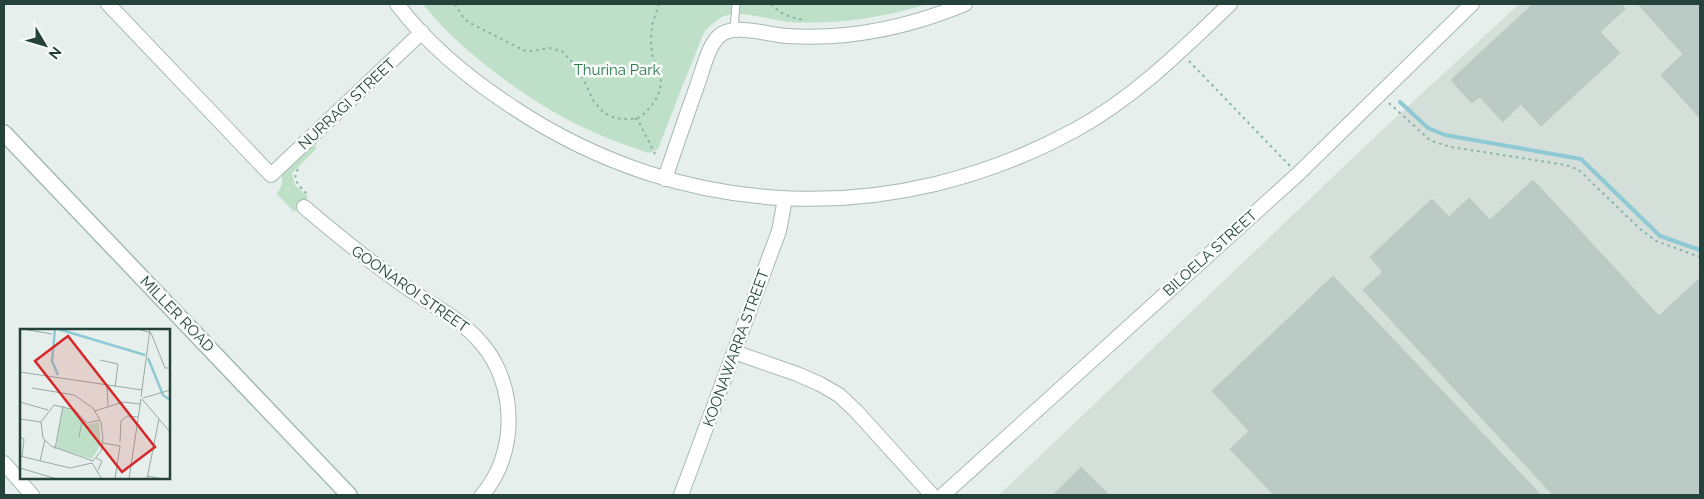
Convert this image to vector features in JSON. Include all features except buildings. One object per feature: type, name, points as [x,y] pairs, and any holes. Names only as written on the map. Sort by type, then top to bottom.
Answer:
[{"type":"main road","name":"MILLER ROAD","points":[[4,133],[349,495]]},
{"type":"street","name":"NURRAGI STREET","points":[[108,4],[271,175],[422,32]]},
{"type":"street","points":[[397,4],[422,32],[468,74],[501,99],[574,144],[665,179],[711,190],[785,199],[858,197],[909,190],[980,172],[1033,151],[1075,130],[1126,98],[1161,70],[1230,4]]},
{"type":"street","points":[[665,179],[712,46],[725,31],[734,29],[788,36],[849,34],[908,24],[965,4]]},
{"type":"street","name":"BILOELA STREET","points":[[943,495],[1298,174],[1472,4]]},
{"type":"street","name":"KOONAWARRA STREET","points":[[681,495],[779,231],[785,199]]},
{"type":"street","name":"GOONAROI STREET","points":[[306,201],[348,245],[407,287],[463,323],[488,352],[500,372],[508,403],[508,434],[501,464],[482,495]]},
{"type":"street","points":[[734,352],[805,377],[839,395],[856,411],[932,495]]},
{"type":"street","points":[[4,462],[32,495]]},
{"type":"lane","points":[[734,29],[736,4]]},
{"type":"path","points":[[455,4],[468,22],[525,51],[549,48],[562,51],[579,70],[593,100],[602,112],[621,120],[635,118],[646,112],[656,100],[660,90],[661,80],[652,54],[651,40],[652,25],[659,4]]},
{"type":"path","points":[[771,4],[778,12],[788,17],[805,20]]},
{"type":"path","points":[[1188,60],[1290,166]]},
{"type":"path","points":[[1386,100],[1431,141],[1451,147],[1566,165],[1579,170],[1640,229],[1656,241],[1700,257]]},
{"type":"path","points":[[635,118],[640,124],[656,158]]},
{"type":"path","points":[[302,165],[296,170],[295,178],[306,201]]},
{"type":"shaded area","points":[[1519,4],[1700,4],[1700,495],[999,495],[1379,133]]},
{"type":"green space","name":"Thurina Park","points":[[423,4],[927,4],[876,17],[841,21],[788,22],[742,14],[722,17],[710,25],[704,33],[658,149],[648,153],[583,127],[554,112],[513,86],[454,38]]},
{"type":"green space","points":[[314,145],[317,148],[292,173],[295,185],[308,197],[294,212],[277,194],[282,184],[282,175]]},
{"type":"waterway","points":[[1400,102],[1428,128],[1445,135],[1581,159],[1660,236],[1700,250]]}]
